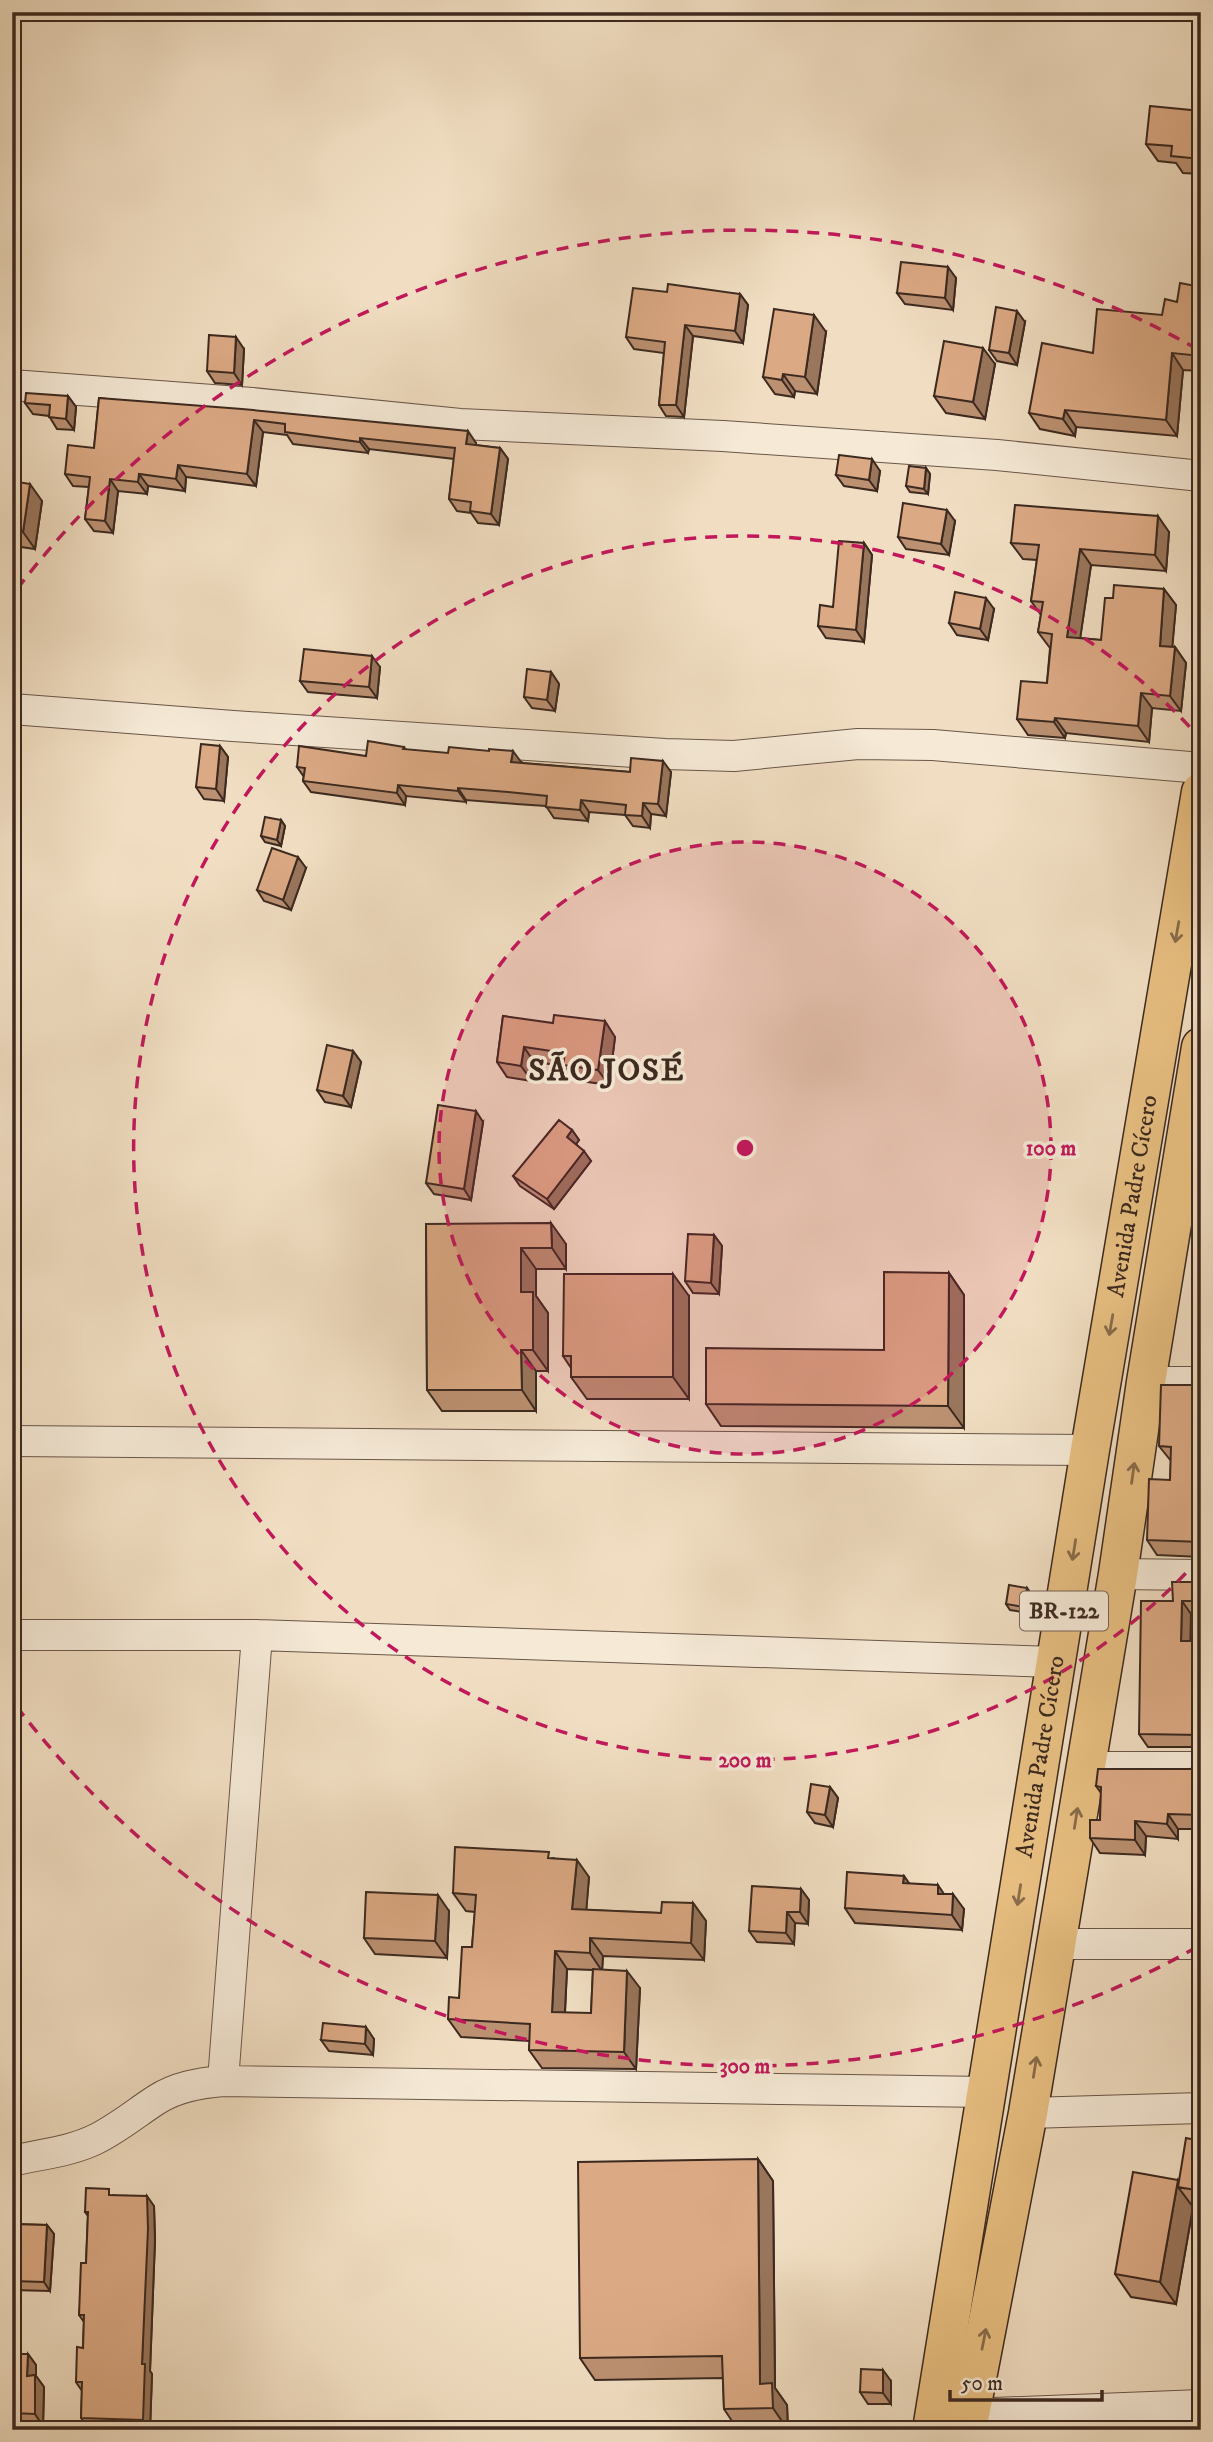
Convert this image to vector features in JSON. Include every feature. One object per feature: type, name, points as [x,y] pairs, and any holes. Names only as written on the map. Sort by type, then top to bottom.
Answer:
[{"type":"highway","name":"Avenida Padre Cícero","points":[[932,2430],[1090,1450],[1201,792]]},
{"type":"highway","name":"Avenida Padre Cícero","points":[[968,2422],[1028,2113],[1118,1574],[1146,1382],[1195,1120],[1201,1047]]},
{"type":"street","points":[[12,385],[252,403],[460,424],[723,436],[997,454],[1201,476]]},
{"type":"street","points":[[12,709],[665,754],[734,756],[858,744],[933,745],[1201,768]]},
{"type":"street","points":[[1146,1382],[1201,1382]]},
{"type":"street","points":[[12,1441],[1090,1450]]},
{"type":"street","points":[[1118,1574],[1201,1575]]},
{"type":"street","points":[[12,1635],[257,1635],[1056,1662]]},
{"type":"street","points":[[223,2081],[257,1635]]},
{"type":"street","points":[[1084,1768],[1201,1768]]},
{"type":"street","points":[[1055,1944],[1201,1944]]},
{"type":"street","points":[[12,2161],[53,2153],[94,2140],[128,2121],[156,2099],[198,2083],[223,2081],[987,2092]]},
{"type":"street","points":[[1028,2113],[1201,2108]]},
{"type":"street","points":[[968,2422],[1189,2413]]},
{"type":"building","points":[[1150,106],[1201,111],[1201,159],[1171,156],[1172,146],[1146,144]]},
{"type":"building","points":[[901,262],[948,267],[945,298],[897,293]]},
{"type":"building","points":[[1180,283],[1201,287],[1201,356],[1172,353],[1166,420],[1065,410],[1063,419],[1029,413],[1042,343],[1093,353],[1097,309],[1162,315],[1165,299],[1177,302]]},
{"type":"building","points":[[668,284],[740,294],[735,331],[685,325],[676,405],[659,405],[665,342],[626,337],[633,288],[667,292]]},
{"type":"building","points":[[996,307],[1017,311],[1009,353],[989,350]]},
{"type":"building","points":[[774,309],[814,315],[805,377],[783,374],[782,380],[763,377]]},
{"type":"building","points":[[209,335],[236,337],[234,373],[207,371]]},
{"type":"building","points":[[944,341],[983,348],[973,402],[934,396]]},
{"type":"building","points":[[26,393],[68,396],[66,419],[49,417],[50,405],[25,403]]},
{"type":"building","points":[[99,398],[468,431],[466,444],[500,448],[491,514],[470,511],[471,502],[449,499],[455,448],[360,438],[360,442],[285,432],[285,424],[254,420],[247,474],[178,465],[176,479],[139,474],[138,482],[110,479],[105,521],[85,519],[90,477],[65,474],[68,445],[94,448]]},
{"type":"building","points":[[839,455],[872,459],[869,480],[836,475]]},
{"type":"building","points":[[909,466],[926,468],[924,489],[906,486]]},
{"type":"building","points":[[12,481],[30,484],[23,532],[12,530]]},
{"type":"building","points":[[903,503],[947,510],[941,544],[898,537]]},
{"type":"building","points":[[1015,505],[1158,516],[1155,555],[1080,549],[1067,637],[1101,640],[1105,598],[1113,598],[1114,585],[1164,589],[1160,646],[1175,647],[1170,696],[1141,693],[1138,726],[1055,718],[1054,722],[1017,719],[1021,681],[1047,683],[1052,634],[1038,632],[1043,602],[1031,601],[1039,545],[1011,543]]},
{"type":"building","points":[[839,541],[864,543],[856,630],[818,626],[820,605],[833,607]]},
{"type":"building","points":[[955,592],[986,598],[980,629],[949,623]]},
{"type":"building","points":[[304,649],[372,656],[369,687],[300,681]]},
{"type":"building","points":[[527,669],[551,672],[547,700],[524,697]]},
{"type":"building","points":[[368,741],[404,747],[403,749],[448,753],[449,747],[513,751],[511,762],[630,772],[631,758],[663,761],[658,804],[643,803],[642,816],[625,815],[626,805],[581,800],[580,810],[546,807],[547,796],[398,785],[397,793],[303,781],[305,768],[297,767],[299,746],[366,756]]},
{"type":"building","points":[[201,744],[220,746],[216,789],[196,787]]},
{"type":"building","points":[[265,817],[281,820],[277,840],[261,836]]},
{"type":"building","points":[[272,848],[298,857],[283,900],[257,890]]},
{"type":"building","points":[[554,1015],[605,1021],[598,1070],[563,1065],[565,1053],[524,1047],[521,1066],[497,1062],[503,1016],[553,1023]]},
{"type":"building","points":[[327,1045],[353,1051],[343,1096],[317,1090]]},
{"type":"building","points":[[438,1105],[476,1111],[464,1189],[426,1183]]},
{"type":"building","points":[[559,1120],[572,1130],[567,1137],[584,1151],[547,1199],[513,1176]]},
{"type":"building","points":[[551,1223],[552,1248],[521,1248],[521,1292],[533,1292],[533,1350],[521,1350],[522,1390],[427,1390],[426,1224]]},
{"type":"building","points":[[688,1234],[714,1235],[711,1283],[685,1281]]},
{"type":"building","points":[[884,1272],[949,1273],[948,1406],[706,1404],[706,1348],[884,1350]]},
{"type":"building","points":[[564,1274],[673,1274],[673,1377],[571,1377],[571,1356],[563,1356]]},
{"type":"building","points":[[1161,1385],[1201,1385],[1201,1542],[1147,1540],[1149,1479],[1170,1480],[1171,1447],[1159,1446]]},
{"type":"building","points":[[1172,1582],[1201,1582],[1201,1601],[1182,1601],[1181,1641],[1201,1641],[1201,1735],[1139,1734],[1141,1601],[1173,1601]]},
{"type":"building","points":[[1009,1585],[1027,1588],[1024,1607],[1006,1604]]},
{"type":"building","points":[[1201,1767],[1201,1815],[1168,1814],[1167,1824],[1135,1821],[1135,1840],[1090,1838],[1090,1820],[1100,1820],[1101,1787],[1096,1786],[1098,1769]]},
{"type":"building","points":[[811,1784],[830,1787],[825,1815],[807,1812]]},
{"type":"building","points":[[455,1847],[549,1852],[548,1858],[577,1860],[572,1909],[661,1913],[662,1902],[693,1903],[691,1943],[590,1938],[590,1953],[555,1951],[552,2012],[591,2013],[593,1969],[627,1971],[624,2052],[529,2050],[530,2024],[448,2019],[449,1997],[459,1998],[462,1947],[472,1947],[476,1895],[453,1893]]},
{"type":"building","points":[[847,1872],[904,1876],[903,1883],[938,1885],[938,1894],[953,1894],[952,1915],[845,1908]]},
{"type":"building","points":[[752,1886],[801,1889],[800,1912],[787,1912],[786,1933],[749,1931]]},
{"type":"building","points":[[366,1892],[438,1895],[435,1941],[364,1938]]},
{"type":"building","points":[[323,2023],[366,2027],[365,2044],[321,2040]]},
{"type":"building","points":[[1186,2138],[1201,2141],[1201,2191],[1178,2187]]},
{"type":"building","points":[[758,2159],[760,2384],[772,2383],[773,2408],[724,2409],[722,2356],[580,2358],[578,2162]]},
{"type":"building","points":[[1133,2172],[1178,2180],[1160,2282],[1115,2274]]},
{"type":"building","points":[[86,2188],[109,2189],[109,2195],[147,2196],[143,2420],[81,2418],[82,2382],[76,2382],[77,2347],[83,2348],[84,2315],[79,2315],[81,2263],[86,2263]]},
{"type":"building","points":[[12,2224],[47,2225],[44,2282],[12,2281]]},
{"type":"building","points":[[12,2354],[28,2354],[27,2376],[35,2375],[35,2414],[12,2413]]},
{"type":"building","points":[[861,2369],[883,2370],[883,2393],[860,2392]]},
{"type":"building","points":[[336,2422],[336,2427],[418,2427],[418,2430],[226,2430],[226,2425]]},
{"type":"district","name":"SÃO JOSÉ","points":[[607,1071]]}]
